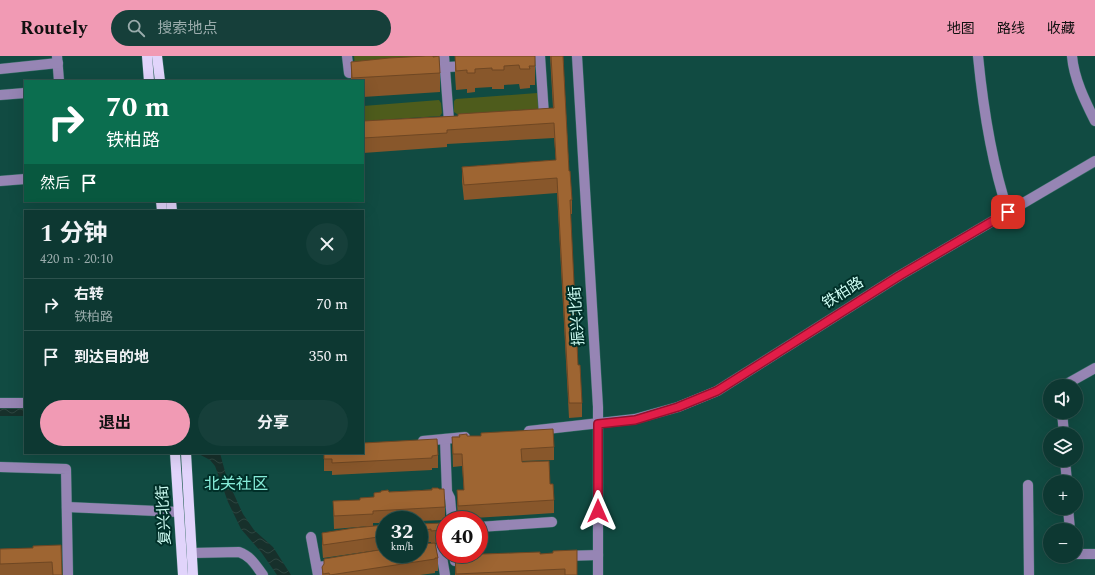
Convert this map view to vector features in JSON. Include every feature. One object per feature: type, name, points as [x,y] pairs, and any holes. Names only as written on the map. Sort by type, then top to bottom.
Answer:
[{"type":"main road","points":[[147,56],[149,80]]},
{"type":"main road","points":[[157,56],[160,80]]},
{"type":"main road","name":"复兴北街","points":[[175,454],[183,575]]},
{"type":"main road","name":"复兴北街","points":[[186,454],[193,575]]},
{"type":"street","points":[[347,56],[348,73],[371,72]]},
{"type":"street","points":[[444,56],[449,121]]},
{"type":"street","name":"振兴北街","points":[[577,56],[598,424],[598,575]]},
{"type":"street","points":[[978,56],[982,98],[997,171],[1008,212]]},
{"type":"street","points":[[1072,56],[1077,80],[1084,99],[1095,121]]},
{"type":"street","points":[[0,69],[57,60],[60,80]]},
{"type":"street","points":[[528,116],[544,115],[538,60]]},
{"type":"street","points":[[415,69],[474,66]]},
{"type":"street","points":[[0,95],[24,93]]},
{"type":"street","name":"铁柏路","points":[[522,432],[635,420],[678,407],[717,391],[899,276],[1095,161]]},
{"type":"street","points":[[0,181],[24,179]]},
{"type":"street","points":[[1075,379],[1095,368]]},
{"type":"street","points":[[0,403],[24,403]]},
{"type":"street","points":[[415,442],[476,436]]},
{"type":"street","points":[[445,439],[447,492],[450,498],[451,511]]},
{"type":"street","points":[[0,467],[66,469],[68,575]]},
{"type":"street","points":[[1028,485],[1029,575]]},
{"type":"street","points":[[67,507],[180,512]]},
{"type":"street","points":[[488,526],[552,522]]},
{"type":"street","points":[[311,537],[318,571],[346,563]]},
{"type":"street","points":[[428,551],[438,549],[441,551],[445,575]]},
{"type":"street","points":[[192,554],[240,552],[246,554],[263,575]]},
{"type":"street","points":[[1083,554],[1095,554]]},
{"type":"street","points":[[558,556],[598,555]]},
{"type":"street","points":[[452,575],[451,569],[453,563]]},
{"type":"green space","points":[[354,56],[440,56],[440,60],[438,62],[355,66]]},
{"type":"green space","points":[[537,93],[539,96],[540,106],[538,109],[457,114],[454,112],[454,101],[456,99]]},
{"type":"green space","points":[[439,100],[441,103],[442,113],[440,116],[364,121],[364,106]]},
{"type":"water","points":[[0,407],[24,407],[24,416],[0,416]]},
{"type":"water","points":[[199,454],[220,454],[227,479],[243,514],[254,530],[273,547],[291,575],[277,575],[261,552],[241,529],[228,502],[215,466],[210,460]]},
{"type":"building","points":[[439,56],[440,73],[352,78],[351,62]]},
{"type":"building","points":[[455,56],[535,56],[535,66],[529,66],[530,69],[520,69],[519,65],[504,66],[504,70],[492,70],[492,68],[475,69],[475,73],[467,73],[467,70],[456,71]]},
{"type":"building","points":[[551,56],[563,56],[572,200],[570,200],[578,365],[580,365],[582,403],[569,403],[557,178],[464,185],[462,167],[556,160],[554,123],[447,130],[447,133],[364,138],[364,121],[458,116],[458,114],[554,108]]},
{"type":"building","points":[[553,429],[554,447],[521,449],[522,462],[549,461],[550,484],[553,484],[554,500],[458,506],[457,490],[464,490],[462,454],[453,454],[452,437],[460,437],[459,435],[467,434],[467,436],[481,436],[481,433]]},
{"type":"building","points":[[437,439],[438,455],[432,456],[432,458],[332,463],[332,459],[324,459],[324,454],[364,454],[364,443]]},
{"type":"building","points":[[432,488],[444,489],[445,507],[373,511],[373,514],[334,516],[333,501],[360,500],[360,498],[374,497],[374,493],[388,490],[389,492],[432,490]]},
{"type":"building","points":[[436,523],[436,531],[428,530],[428,524]]},
{"type":"building","points":[[376,526],[376,537],[323,545],[322,533]]},
{"type":"building","points":[[428,543],[435,543],[435,559],[428,560]]},
{"type":"building","points":[[61,545],[62,575],[53,575],[52,562],[0,564],[0,549]]},
{"type":"building","points":[[376,550],[376,563],[409,563],[330,575],[329,573],[323,574],[322,567],[324,564],[324,559]]},
{"type":"building","points":[[577,550],[577,575],[565,575],[565,569],[456,574],[455,563],[488,563],[488,554],[540,552],[540,554],[553,553],[553,551]]},
{"type":"district","name":"北关社区","points":[[236,484]]},
{"type":"route","points":[[598,511],[598,424],[635,420],[678,407],[717,391],[899,276],[1008,212]]}]
